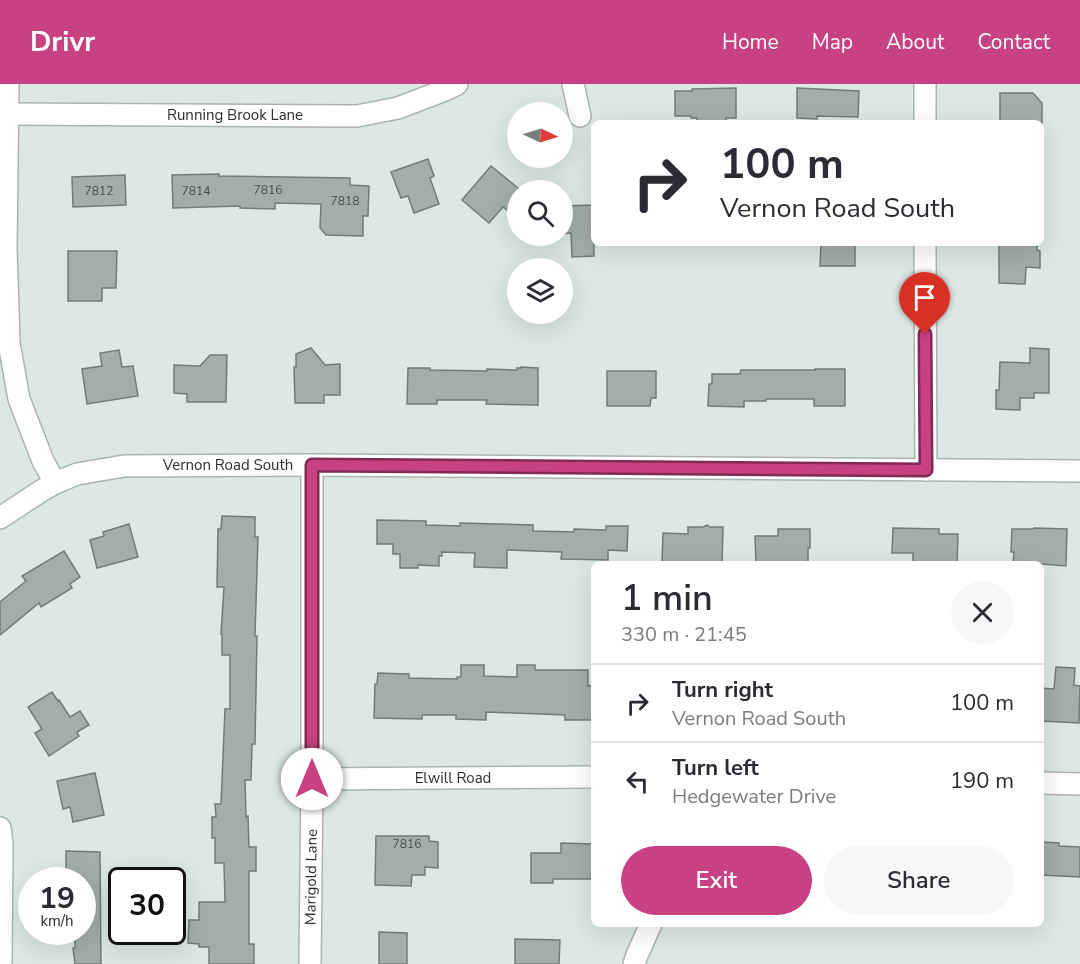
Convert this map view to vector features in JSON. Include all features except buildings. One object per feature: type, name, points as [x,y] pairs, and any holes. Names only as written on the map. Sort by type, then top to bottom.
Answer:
[{"type":"street","points":[[8,84],[3,248],[9,343],[19,399],[43,461],[55,483]]},
{"type":"street","name":"Running Brook Lane","points":[[8,114],[357,116],[398,108],[458,84]]},
{"type":"street","points":[[573,84],[580,116]]},
{"type":"street","points":[[925,84],[925,120]]},
{"type":"street","points":[[925,246],[926,470]]},
{"type":"street","name":"Vernon Road South","points":[[0,518],[55,483],[77,474],[124,466],[312,465],[1080,471]]},
{"type":"street","name":"Marigold Lane","points":[[310,964],[312,465]]},
{"type":"street","name":"Elwill Road","points":[[312,779],[591,777]]},
{"type":"street","points":[[1044,783],[1080,784]]},
{"type":"street","points":[[0,828],[2,843],[1,964]]},
{"type":"street","points":[[634,964],[650,927]]},
{"type":"route","points":[[312,779],[312,465],[926,470],[925,334]]}]
